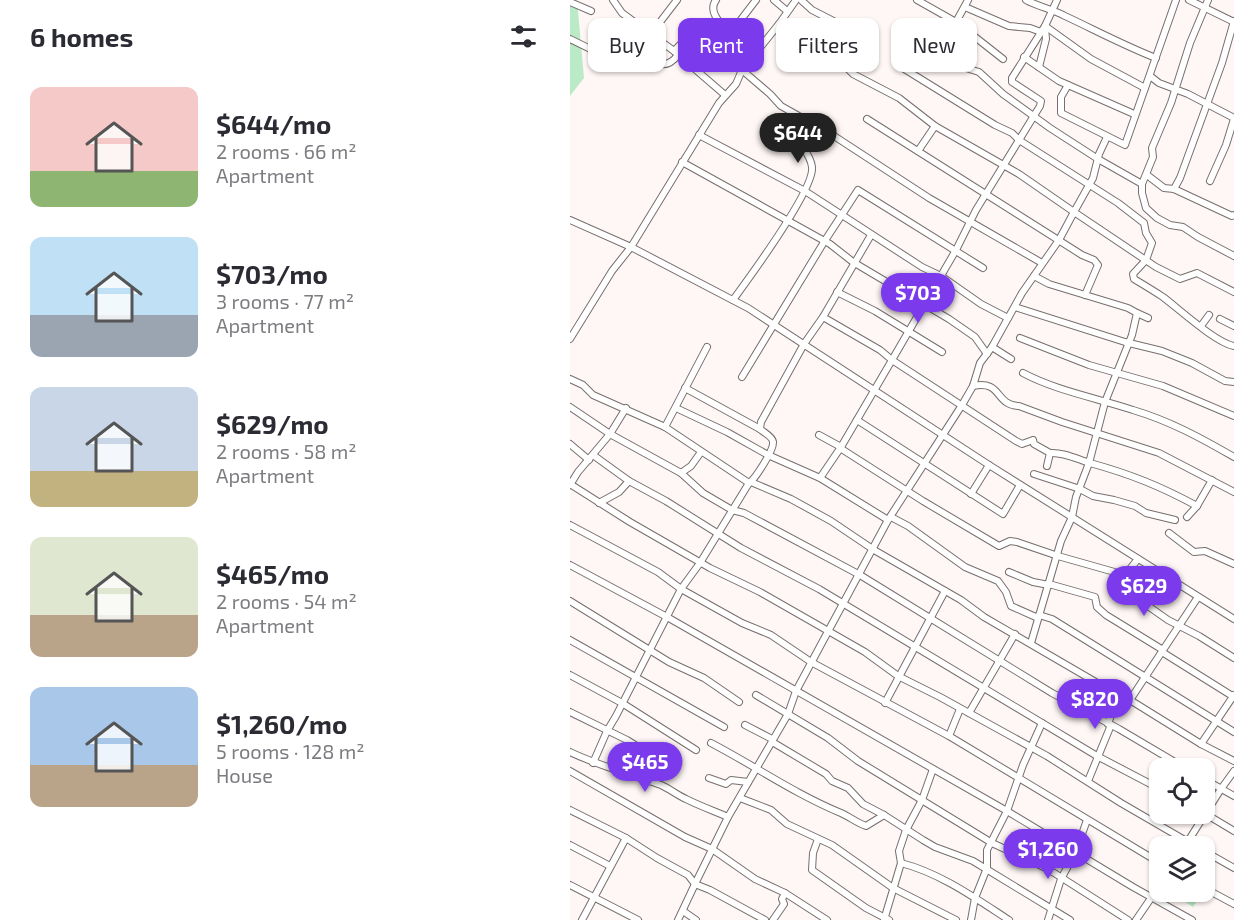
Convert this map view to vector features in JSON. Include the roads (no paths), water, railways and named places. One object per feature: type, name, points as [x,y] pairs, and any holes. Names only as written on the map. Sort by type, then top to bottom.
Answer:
[{"type":"street","points":[[613,0],[622,13],[676,53]]},
{"type":"street","points":[[663,18],[677,0]]},
{"type":"street","points":[[716,0],[713,4],[713,11],[717,18]]},
{"type":"street","points":[[742,18],[756,0]]},
{"type":"street","points":[[774,0],[787,11]]},
{"type":"street","points":[[782,18],[798,0],[828,18]]},
{"type":"street","points":[[917,0],[949,18]]},
{"type":"street","points":[[1026,0],[1039,7],[1052,9],[1156,58]]},
{"type":"street","points":[[820,478],[857,420],[986,194],[1034,116],[1041,101],[1012,82],[1012,78],[1043,29],[1057,0]]},
{"type":"street","points":[[1068,85],[1061,97],[1061,113],[1125,144],[1176,0]]},
{"type":"street","points":[[1174,189],[1222,63],[1234,21],[1206,4],[1189,0]]},
{"type":"street","points":[[570,2],[591,11]]},
{"type":"street","points":[[958,18],[966,3],[1009,27],[1043,29],[1091,59],[1145,88]]},
{"type":"street","points":[[1206,4],[1190,43],[1176,90],[1152,148],[1153,157],[1142,184],[1142,193],[1146,208],[1157,218],[1170,225],[1183,227],[1234,256]]},
{"type":"street","points":[[764,42],[776,27]]},
{"type":"street","points":[[1039,67],[1046,39],[1043,29]]},
{"type":"street","points":[[570,39],[588,48]]},
{"type":"street","points":[[977,39],[1003,59]]},
{"type":"street","points":[[666,65],[672,62],[678,51]]},
{"type":"street","points":[[1024,57],[1068,85],[1134,114]]},
{"type":"street","points":[[699,72],[725,95]]},
{"type":"street","points":[[570,339],[612,272],[631,247],[725,95],[736,84],[741,72]]},
{"type":"street","points":[[744,72],[781,106],[831,134],[929,198],[1042,263]]},
{"type":"street","points":[[850,72],[899,98],[935,126],[1019,174],[1146,260],[1180,279],[1197,273],[1234,292]]},
{"type":"street","points":[[909,72],[1012,133],[1019,140],[1118,203],[1144,223],[1146,234],[1152,243],[1146,260],[1133,274],[1134,279],[1164,298],[1223,343],[1234,346]]},
{"type":"street","points":[[977,72],[1034,116],[1098,159],[1142,184]]},
{"type":"street","points":[[1149,76],[1159,83],[1234,118],[1226,145],[1210,181]]},
{"type":"street","points":[[867,119],[1094,260],[1098,265],[1085,295]]},
{"type":"street","points":[[918,151],[935,126]]},
{"type":"street","points":[[699,135],[805,191],[922,267],[941,276],[1008,318]]},
{"type":"street","points":[[678,920],[728,817],[788,714],[796,691],[811,662],[890,518],[962,405],[973,386],[980,363],[1042,263],[1059,240],[1090,185],[1107,137]]},
{"type":"street","points":[[733,300],[805,191],[812,168],[797,138]]},
{"type":"street","points":[[682,162],[787,219],[853,262],[925,304],[975,337],[987,354]]},
{"type":"street","points":[[1147,175],[1164,188],[1174,189],[1233,214]]},
{"type":"street","points":[[742,377],[824,242],[860,190],[900,218],[983,268]]},
{"type":"street","points":[[570,220],[631,247],[774,324],[1020,485],[1234,619]]},
{"type":"street","points":[[760,429],[765,414],[804,344],[823,317],[853,262],[871,235]]},
{"type":"street","points":[[1034,276],[1049,285],[1128,308],[1148,318]]},
{"type":"street","points":[[837,292],[942,352]]},
{"type":"street","points":[[1015,307],[1161,351],[1192,363],[1225,381],[1234,382]]},
{"type":"street","points":[[1031,643],[1061,541],[1072,517],[1089,463],[1105,402],[1129,343],[1137,314]]},
{"type":"street","points":[[1201,326],[1209,315]]},
{"type":"street","points":[[823,317],[880,350],[1016,441],[1022,444],[1034,440],[1034,444],[1050,453],[1075,457],[1123,472],[1161,487],[1197,506]]},
{"type":"street","points":[[1220,319],[1234,326]]},
{"type":"street","points":[[1020,338],[1075,360],[1163,386],[1234,416]]},
{"type":"street","points":[[665,427],[707,347]]},
{"type":"street","points":[[992,347],[1011,359]]},
{"type":"street","points":[[1023,374],[1179,426],[1234,457]]},
{"type":"street","points":[[570,379],[583,385],[593,395],[665,427],[750,482],[803,505],[984,617],[1234,761]]},
{"type":"street","points":[[973,386],[988,384],[1004,402],[1159,453],[1234,492]]},
{"type":"street","points":[[593,763],[634,677],[681,589],[774,443],[760,429],[685,388]]},
{"type":"street","points":[[626,408],[610,434],[570,485],[729,579],[760,592],[865,652],[898,676],[969,713],[1088,781],[1174,836]]},
{"type":"street","points":[[676,408],[727,432],[768,455],[820,478],[908,526],[965,567],[998,581],[1006,591],[1011,606],[1039,617],[1052,619],[1234,732]]},
{"type":"street","points":[[571,410],[681,474],[703,493],[732,510],[744,513],[860,575],[1052,693],[1168,758]]},
{"type":"street","points":[[857,420],[1003,514],[1020,485]]},
{"type":"street","points":[[819,435],[993,544],[999,546],[1010,541],[1017,542],[1125,575],[1138,559]]},
{"type":"street","points":[[570,444],[718,534],[915,645],[1097,756],[1149,783]]},
{"type":"street","points":[[681,474],[691,466],[701,452]]},
{"type":"street","points":[[1047,466],[1050,453]]},
{"type":"street","points":[[971,494],[989,465]]},
{"type":"street","points":[[1034,474],[1080,489],[1093,496],[1135,506],[1146,513],[1174,520]]},
{"type":"street","points":[[1187,517],[1197,506],[1212,480]]},
{"type":"street","points":[[598,503],[620,492],[629,481]]},
{"type":"street","points":[[570,525],[658,572],[681,589],[742,623],[771,635],[811,662],[949,736],[1149,857]]},
{"type":"street","points":[[1169,533],[1194,552],[1205,551],[1234,564]]},
{"type":"street","points":[[570,566],[667,617],[1007,811],[1149,896]]},
{"type":"street","points":[[1009,572],[1033,582],[1049,584],[1095,597],[1097,607],[1106,615],[1234,696],[1202,744]]},
{"type":"street","points":[[1121,587],[1179,626],[1234,658]]},
{"type":"street","points":[[885,703],[945,591]]},
{"type":"street","points":[[1130,700],[1198,597]]},
{"type":"street","points":[[570,601],[650,648],[669,662],[704,678],[739,702]]},
{"type":"street","points":[[969,713],[1015,634]]},
{"type":"street","points":[[570,640],[724,727]]},
{"type":"street","points":[[570,675],[622,703],[696,750]]},
{"type":"street","points":[[756,695],[828,738],[858,762],[992,843],[1048,869],[1128,920]]},
{"type":"street","points":[[1088,781],[1110,725],[1118,695]]},
{"type":"street","points":[[949,736],[960,709]]},
{"type":"street","points":[[570,712],[627,740],[675,770]]},
{"type":"street","points":[[971,920],[975,898],[987,868],[986,855],[1007,811],[1018,778],[1042,723]]},
{"type":"street","points":[[745,725],[772,739],[826,774],[832,781],[848,788],[863,804],[885,815],[935,848],[968,858],[987,868],[1052,909],[1059,917],[1070,920]]},
{"type":"street","points":[[711,743],[805,797],[845,814],[859,824],[866,826],[885,815]]},
{"type":"street","points":[[570,752],[593,763],[604,764],[633,777],[663,786],[683,798],[728,817]]},
{"type":"street","points":[[818,839],[813,853],[812,870],[866,908],[886,919],[892,888],[901,862],[899,851],[933,769]]},
{"type":"street","points":[[570,771],[677,833],[712,849],[755,879],[785,893],[827,920]]},
{"type":"street","points":[[1215,798],[1234,771]]},
{"type":"street","points":[[709,778],[726,784],[731,780],[748,782]]},
{"type":"street","points":[[1215,785],[1234,796]]},
{"type":"street","points":[[740,798],[771,810],[787,824],[832,845],[892,888],[956,920]]},
{"type":"street","points":[[570,810],[626,838],[688,875],[695,884],[765,920]]},
{"type":"street","points":[[1215,819],[1234,831]]},
{"type":"street","points":[[1048,920],[1061,879],[1076,851],[1086,820]]},
{"type":"street","points":[[582,920],[626,838]]},
{"type":"street","points":[[570,845],[610,867]]},
{"type":"street","points":[[1215,857],[1234,868]]},
{"type":"street","points":[[901,862],[921,869],[975,898],[1009,920]]},
{"type":"street","points":[[570,885],[638,920]]},
{"type":"street","points":[[772,920],[784,904],[782,899],[785,893]]},
{"type":"street","points":[[1215,894],[1234,903]]},
{"type":"street","points":[[1136,920],[1149,900]]},
{"type":"street","points":[[1160,902],[1192,920]]},
{"type":"street","points":[[683,911],[696,920]]}]
